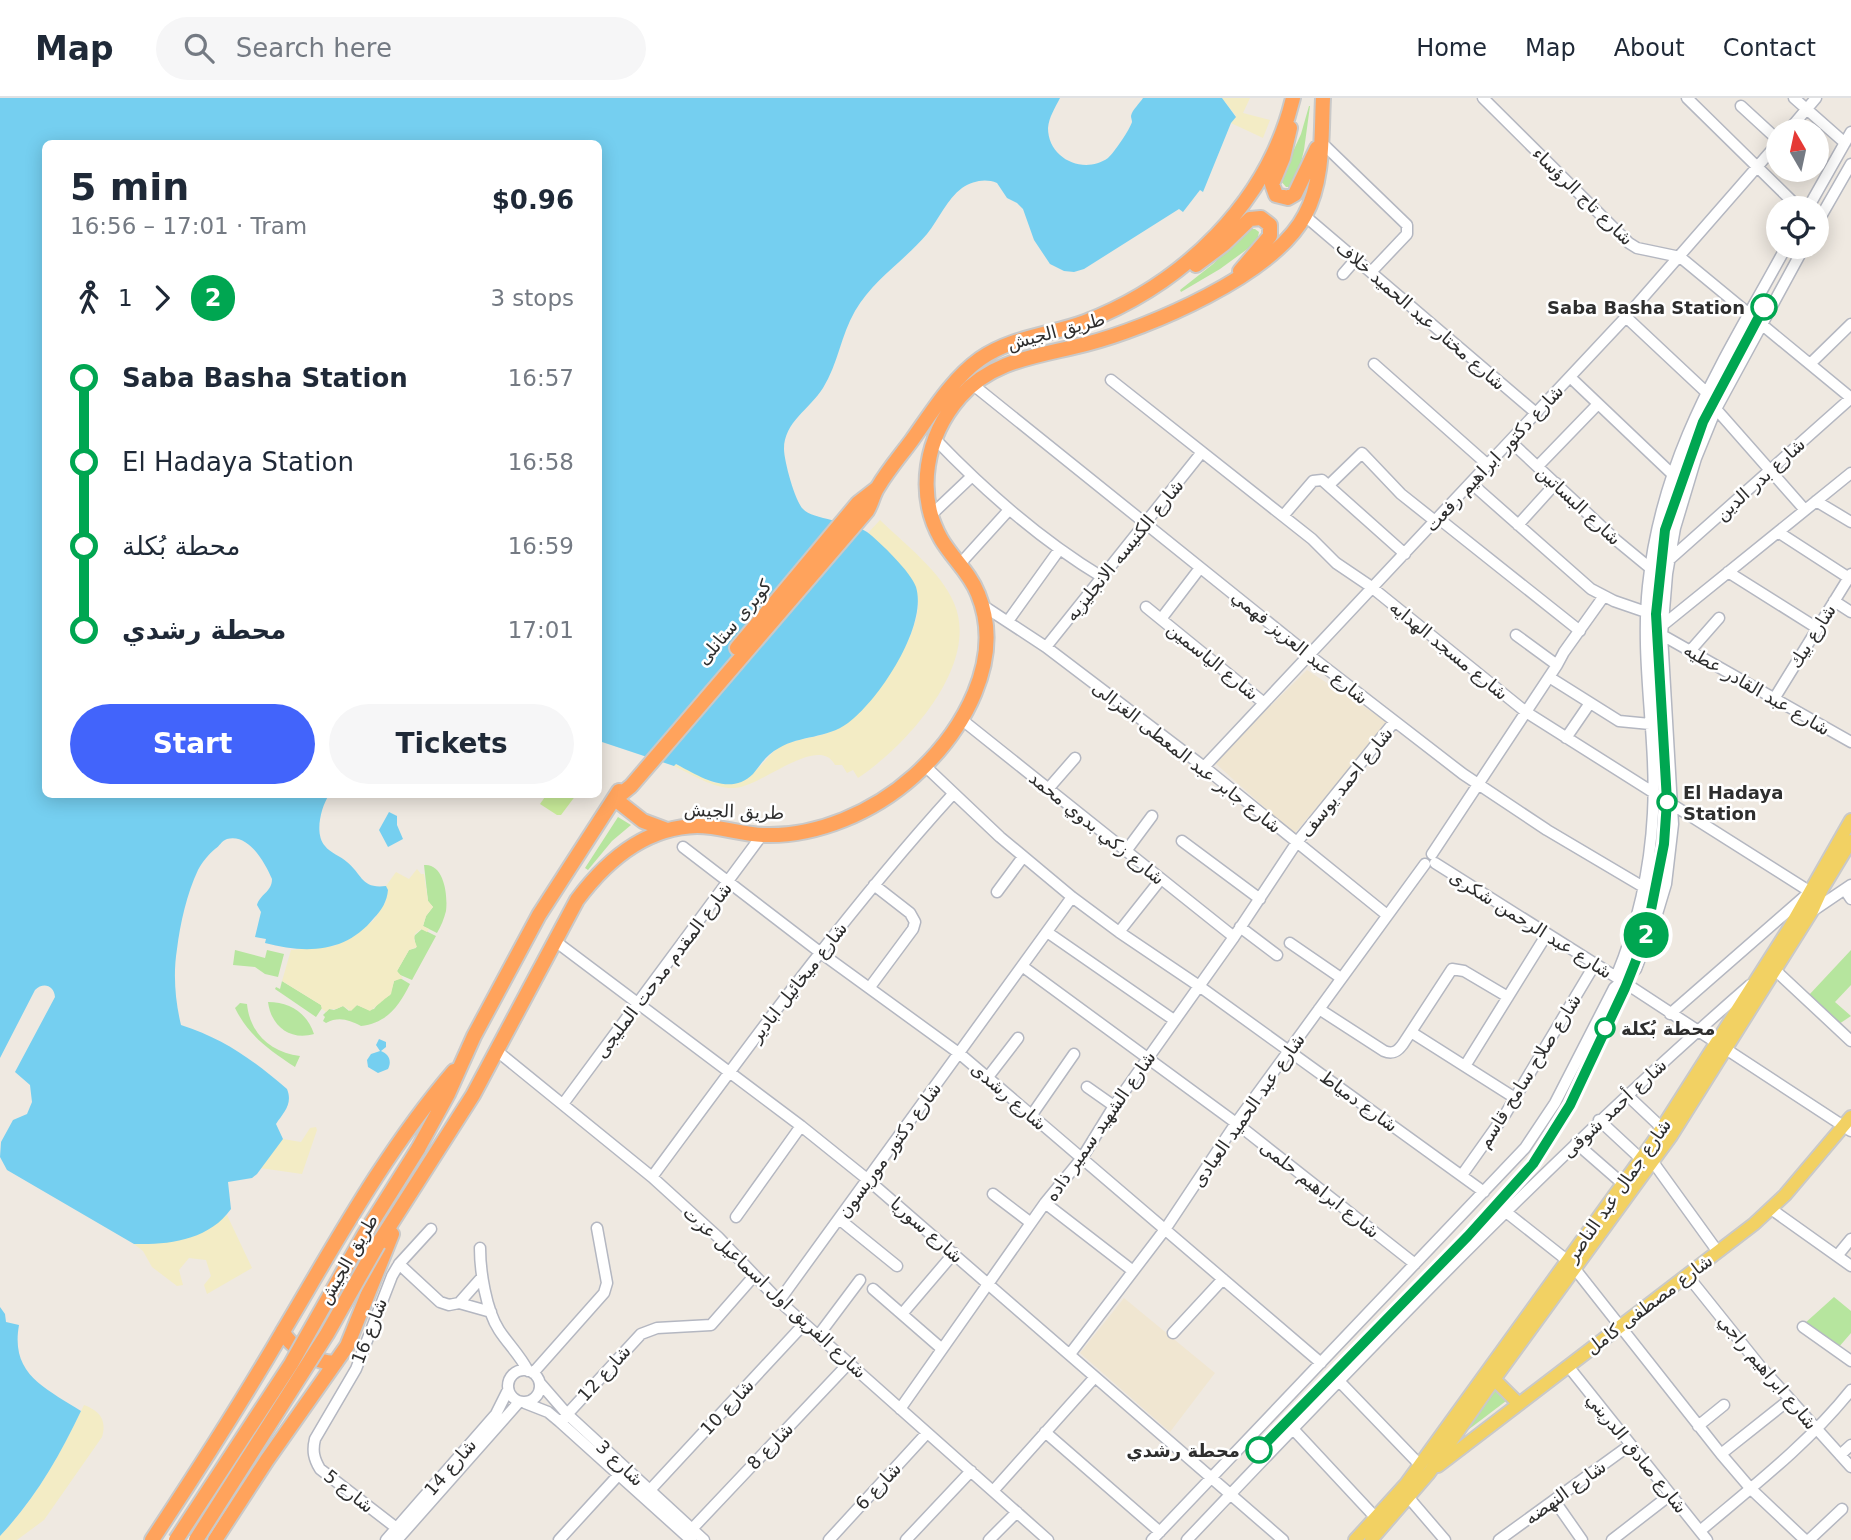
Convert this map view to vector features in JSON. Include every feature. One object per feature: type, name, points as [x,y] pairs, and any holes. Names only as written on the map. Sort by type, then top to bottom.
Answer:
[{"type":"highway","name":"طريق الجيش","points":[[196,1540],[327,1334],[378,1244],[473,1095],[577,900],[593,878],[612,860],[634,845],[667,830],[696,826],[762,835],[807,831],[851,816],[890,795],[925,766],[961,719],[983,673],[987,639],[982,605],[973,583],[941,539],[928,500],[927,469],[935,439],[945,417],[972,384],[990,372],[1021,358],[1085,344],[1173,312],[1234,281],[1281,245],[1305,216],[1319,167],[1322,98]]},
{"type":"highway","name":"طريق الجيش","points":[[877,488],[938,404],[979,360],[1015,341],[1100,316],[1141,296],[1170,277],[1212,240],[1241,206],[1265,168],[1292,103]]},
{"type":"highway","points":[[1292,103],[1286,148],[1272,184],[1276,195],[1284,198],[1295,194],[1321,142]]},
{"type":"highway","points":[[1170,277],[1193,267],[1214,252],[1250,219],[1261,218],[1270,225],[1270,236],[1244,265],[1234,281]]},
{"type":"highway","name":"كوبرى ستانلى","points":[[628,784],[867,511],[877,488]]},
{"type":"highway","name":"طريق الجيش","points":[[176,1540],[270,1398],[364,1235],[418,1149],[539,915],[590,833],[628,784]]},
{"type":"highway","points":[[615,799],[643,821],[667,830]]},
{"type":"highway","points":[[152,1540],[283,1331],[347,1222],[425,1107],[461,1062]]},
{"type":"highway","points":[[215,1540],[352,1336],[404,1205]]},
{"type":"highway","points":[[283,1331],[291,1343],[321,1362],[337,1362]]},
{"type":"highway","points":[[168,1517],[170,1529],[181,1540]]},
{"type":"main road","name":"شارع جمال عبد الناصر","points":[[1371,1540],[1409,1498],[1424,1469],[1647,1160],[1721,1047],[1753,982],[1851,820]]},
{"type":"main road","name":"شارع جمال عبد الناصر","points":[[1572,1265],[1623,1184],[1647,1160],[1662,1128],[1775,970],[1851,841]]},
{"type":"main road","name":"شارع مصطفى كامل","points":[[1424,1469],[1518,1404],[1771,1209],[1848,1125]]},
{"type":"main road","points":[[1491,1375],[1518,1404]]},
{"type":"main road","name":"شارع جمال عبد الناصر","points":[[1355,1540],[1424,1469]]},
{"type":"street","name":"شارع تاج الرؤساء","points":[[1483,98],[1629,243],[1637,248],[1680,257],[1851,398]]},
{"type":"street","points":[[1687,98],[1786,196]]},
{"type":"street","points":[[1794,98],[1845,143]]},
{"type":"street","points":[[1798,119],[1816,98]]},
{"type":"street","points":[[1741,106],[1766,130]]},
{"type":"street","points":[[1815,196],[1851,132]]},
{"type":"street","points":[[1321,142],[1405,222],[1408,228],[1407,234],[1371,272]]},
{"type":"street","name":"شارع دكتور ابراهيم رفعت","points":[[1203,767],[1626,317],[1766,156]]},
{"type":"street","points":[[1829,202],[1851,164]]},
{"type":"street","name":"شارع مختار عبد الحميد خلاف","points":[[1305,216],[1536,414]]},
{"type":"street","points":[[1343,274],[1356,259]]},
{"type":"street","points":[[1618,979],[1634,932],[1649,861],[1653,792],[1646,612],[1657,524],[1671,473],[1706,392],[1779,259]]},
{"type":"street","points":[[1618,979],[1636,969],[1657,914],[1671,854],[1674,805],[1663,630],[1669,560],[1688,483],[1716,409],[1797,259]]},
{"type":"street","points":[[1626,317],[1706,392]]},
{"type":"street","points":[[1810,364],[1851,324]]},
{"type":"street","points":[[1374,364],[1488,465]]},
{"type":"street","points":[[1570,377],[1671,473]]},
{"type":"street","name":"شارع مسجد الهدايه","points":[[1111,380],[1312,538],[1336,563],[1373,588],[1526,712],[1808,892]]},
{"type":"street","name":"شارع عبد العزيز فهمي","points":[[972,384],[1309,656],[1478,785],[1645,888]]},
{"type":"street","name":"شارع بدر الدين","points":[[1669,560],[1851,398]]},
{"type":"street","points":[[1538,466],[1598,404]]},
{"type":"street","points":[[1716,409],[1805,510]]},
{"type":"street","points":[[935,439],[1008,511],[1059,550],[1102,577]]},
{"type":"street","name":"شارع البساتين","points":[[1510,441],[1616,541],[1650,568]]},
{"type":"street","name":"شارع الكنيسه الانجليزيه","points":[[1046,647],[1202,453]]},
{"type":"street","points":[[1329,485],[1362,453],[1401,494],[1580,631]]},
{"type":"street","points":[[1663,630],[1728,572],[1851,473]]},
{"type":"street","points":[[931,515],[971,477]]},
{"type":"street","points":[[1283,516],[1315,480],[1322,480],[1405,554]]},
{"type":"street","points":[[1471,483],[1580,580],[1624,606],[1646,612]]},
{"type":"street","points":[[1518,525],[1556,483]]},
{"type":"street","points":[[1816,501],[1851,522]]},
{"type":"street","points":[[959,565],[1008,511]]},
{"type":"street","points":[[1778,531],[1850,576]]},
{"type":"street","points":[[1008,621],[1059,550]]},
{"type":"street","name":"شارع الياسمين","points":[[1161,619],[1200,568]]},
{"type":"street","points":[[1728,572],[1817,628]]},
{"type":"street","name":"شارع بيك","points":[[1774,699],[1850,576]]},
{"type":"street","name":"شارع عبد الحميد العبادى","points":[[1070,1354],[1166,1228],[1236,1123],[1430,860],[1558,666],[1564,652],[1604,596]]},
{"type":"street","points":[[1834,601],[1851,612]]},
{"type":"street","name":"شارع جابر عبد المعطى الغزالى","points":[[982,605],[1046,647],[1203,767],[1387,915]]},
{"type":"street","name":"شارع الياسمين","points":[[1146,607],[1264,703]]},
{"type":"street","points":[[1690,651],[1719,618]]},
{"type":"street","name":"شارع عبد القادر عطيه","points":[[1663,630],[1690,651],[1851,742]]},
{"type":"street","points":[[1516,635],[1558,666]]},
{"type":"street","points":[[1549,677],[1619,721],[1650,724]]},
{"type":"street","points":[[1566,738],[1590,703]]},
{"type":"street","name":"شارع زكي بدوي محمد","points":[[961,719],[1234,937]]},
{"type":"street","name":"شارع احمد يوسف","points":[[1297,842],[1394,722]]},
{"type":"street","points":[[1048,789],[1075,758]]},
{"type":"street","name":"شارع دمياط","points":[[925,766],[1023,857],[1072,897],[1484,1192]]},
{"type":"street","name":"شارع ميخائيل ابادير","points":[[652,1177],[729,1072],[874,885],[953,794]]},
{"type":"street","points":[[1126,851],[1152,816]]},
{"type":"street","name":"شارع المقدم مدحت المليجى","points":[[563,1104],[762,835]]},
{"type":"street","points":[[1182,841],[1260,899]]},
{"type":"street","name":"شارع الشهيد سمير ذاده","points":[[900,1409],[1045,1203],[1082,1158],[1114,1106],[1234,937],[1297,842]]},
{"type":"street","name":"شارع رشدى","points":[[683,847],[821,953],[960,1054],[1321,1363]]},
{"type":"street","points":[[997,892],[1023,857]]},
{"type":"street","name":"شارع عبد الرحمن شكرى","points":[[1430,860],[1721,1047],[1848,1125]]},
{"type":"street","points":[[1119,932],[1161,879]]},
{"type":"street","points":[[870,987],[913,929],[915,922],[910,913],[874,885]]},
{"type":"street","points":[[1782,937],[1812,911],[1848,888],[1851,899]]},
{"type":"street","points":[[1670,1014],[1808,892]]},
{"type":"street","name":"شارع دكتور موريسون","points":[[779,1301],[1072,897]]},
{"type":"street","points":[[1240,927],[1277,955]]},
{"type":"street","points":[[1047,932],[1174,1020]]},
{"type":"street","points":[[1465,1066],[1547,934]]},
{"type":"street","name":"شارع سوريا","points":[[555,941],[801,1126],[867,1179],[1283,1540]]},
{"type":"street","points":[[1290,943],[1341,978]]},
{"type":"street","name":"شارع صلاح سامح قاسم","points":[[1462,1175],[1515,1098],[1595,964]]},
{"type":"street","name":"شارع ابراهيم حلمى","points":[[1022,966],[1236,1123],[1415,1264]]},
{"type":"street","points":[[1319,1009],[1387,1053],[1398,1051],[1452,969],[1461,970],[1508,996]]},
{"type":"street","points":[[1775,970],[1851,1041]]},
{"type":"street","name":"شارع أحمد شوقى","points":[[1156,1536],[1525,1148],[1546,1118],[1618,979]]},
{"type":"street","name":"شارع أحمد شوقى","points":[[1187,1540],[1339,1381],[1599,1120],[1753,982]]},
{"type":"street","points":[[1411,1032],[1515,1098]]},
{"type":"street","points":[[988,1077],[1018,1038]]},
{"type":"street","name":"شارع الفريق اول اسماعيل عزت","points":[[497,1051],[652,1177],[718,1237],[804,1324],[1048,1540]]},
{"type":"street","points":[[1031,1116],[1074,1055]]},
{"type":"street","points":[[1087,1087],[1114,1106]]},
{"type":"street","points":[[1627,1095],[1662,1128]]},
{"type":"street","points":[[1599,1120],[1647,1160],[1718,1252]]},
{"type":"street","points":[[736,1217],[801,1126]]},
{"type":"street","points":[[1576,1143],[1623,1184]]},
{"type":"street","points":[[993,1194],[1031,1223]]},
{"type":"street","points":[[1045,1203],[1133,1271]]},
{"type":"street","points":[[1771,1209],[1851,1266]]},
{"type":"street","points":[[1506,1212],[1572,1265],[1721,1454],[1751,1489],[1807,1540],[1842,1509]]},
{"type":"street","points":[[839,1219],[897,1266]]},
{"type":"street","points":[[534,1376],[604,1293],[607,1283],[597,1228]]},
{"type":"street","name":"شارع 16","points":[[315,1439],[356,1369],[384,1292],[399,1264],[431,1229]]},
{"type":"street","points":[[1837,1256],[1851,1239]]},
{"type":"street","name":"شارع 3","points":[[480,1248],[482,1277],[491,1312],[500,1333],[519,1354],[563,1418],[691,1534],[704,1540]]},
{"type":"street","points":[[902,1314],[954,1253]]},
{"type":"street","points":[[399,1264],[440,1302],[449,1305],[459,1303],[491,1312]]},
{"type":"street","name":"شارع ابراهيم راجي","points":[[1688,1275],[1789,1401],[1851,1466]]},
{"type":"street","name":"شارع 12","points":[[563,1418],[641,1334],[657,1328],[711,1325],[754,1276]]},
{"type":"street","points":[[459,1303],[482,1277]]},
{"type":"street","points":[[1173,1333],[1223,1279]]},
{"type":"street","points":[[818,1336],[860,1280]]},
{"type":"street","points":[[873,1289],[942,1349]]},
{"type":"street","name":"شارع 10","points":[[650,1490],[804,1324]]},
{"type":"street","points":[[1803,1327],[1851,1361]]},
{"type":"street","name":"شارع 8","points":[[691,1534],[849,1363]]},
{"type":"street","name":"شارع صادق الدريني","points":[[1568,1366],[1707,1540]]},
{"type":"street","points":[[523,1370],[534,1376],[538,1394],[535,1398],[522,1403],[510,1396],[507,1385],[512,1375],[523,1370]]},
{"type":"street","points":[[993,1491],[1095,1377]]},
{"type":"street","points":[[1339,1381],[1424,1469]]},
{"type":"street","name":"شارع 14","points":[[399,1534],[496,1414],[508,1390]]},
{"type":"street","points":[[1700,1531],[1847,1404],[1851,1390]]},
{"type":"street","points":[[1721,1454],[1789,1401]]},
{"type":"street","name":"شارع 3","points":[[522,1403],[563,1418]]},
{"type":"street","name":"شارع 14","points":[[386,1540],[399,1534],[522,1403]]},
{"type":"street","points":[[1698,1426],[1724,1405]]},
{"type":"street","points":[[1293,1429],[1376,1518]]},
{"type":"street","points":[[1045,1432],[1156,1536]]},
{"type":"street","name":"شارع 6","points":[[829,1540],[927,1433]]},
{"type":"street","name":"شارع 5","points":[[315,1439],[313,1455],[320,1469],[399,1534]]},
{"type":"street","name":"شارع النهضه","points":[[1499,1540],[1630,1445]]},
{"type":"street","points":[[1840,1455],[1851,1445]]},
{"type":"street","points":[[559,1540],[622,1471]]},
{"type":"street","name":"شارع 3","points":[[622,1471],[650,1490],[691,1534]]},
{"type":"street","points":[[906,1540],[971,1471]]},
{"type":"street","points":[[1612,1540],[1670,1495]]},
{"type":"street","points":[[1409,1498],[1445,1540]]},
{"type":"street","points":[[1553,1500],[1582,1540]]},
{"type":"street","points":[[989,1540],[1017,1512]]},
{"type":"shaded area","points":[[1307,670],[1389,723],[1294,834],[1214,762]]},
{"type":"shaded area","points":[[1124,1298],[1215,1373],[1170,1432],[1080,1353]]},
{"type":"green space","points":[[1309,106],[1304,150],[1296,183],[1292,187],[1286,187],[1280,180],[1301,134]]},
{"type":"green space","points":[[1248,229],[1259,232],[1257,242],[1220,269],[1181,292],[1180,290],[1213,264]]},
{"type":"green space","points":[[544,798],[574,798],[561,815],[540,804]]},
{"type":"green space","points":[[618,817],[631,825],[612,841],[588,870],[585,868]]},
{"type":"green space","points":[[424,865],[436,869],[445,889],[446,911],[437,933],[423,926],[433,907],[428,901]]},
{"type":"green space","points":[[422,929],[436,936],[412,980],[397,971],[409,950],[416,948],[414,936]]},
{"type":"green space","points":[[235,950],[265,958],[267,950],[284,954],[278,977],[265,974],[255,967],[233,965]]},
{"type":"green space","points":[[1851,950],[1851,985],[1835,1002],[1851,1016],[1839,1024],[1809,995]]},
{"type":"green space","points":[[400,978],[410,984],[397,1006],[378,1021],[361,1026],[344,1020],[326,1023],[323,1021],[323,1015],[329,1009],[343,1006],[349,1011],[357,1005],[369,1010],[374,1009],[390,995],[394,981]]},
{"type":"green space","points":[[282,981],[321,1005],[316,1017],[275,989],[280,989]]},
{"type":"green space","points":[[268,1002],[297,1010],[307,1020],[314,1034],[297,1035],[283,1030],[273,1018]]},
{"type":"green space","points":[[240,1003],[247,1004],[252,1024],[264,1040],[280,1050],[300,1056],[295,1067],[253,1034],[235,1008]]},
{"type":"green space","points":[[1834,1297],[1851,1311],[1851,1333],[1838,1348],[1804,1324]]},
{"type":"green space","points":[[1493,1384],[1510,1398],[1460,1436]]},
{"type":"sand","points":[[1222,98],[1250,98],[1243,113],[1270,120],[1263,138],[1231,123],[1236,116]]},
{"type":"sand","points":[[880,520],[922,559],[941,581],[954,603],[960,627],[957,652],[948,677],[934,702],[916,725],[897,746],[858,778],[853,770],[847,773],[842,765],[835,765],[827,757],[816,755],[803,758],[735,788],[711,784],[674,766],[675,764],[715,783],[742,776],[756,770],[783,745],[839,728],[880,688],[905,648],[918,610],[917,595],[909,577],[897,561],[868,533]]},
{"type":"sand","points":[[417,869],[424,874],[428,901],[433,907],[423,926],[429,929],[427,932],[421,929],[415,934],[417,947],[409,950],[397,971],[403,978],[394,981],[391,994],[370,1011],[357,1005],[351,1011],[343,1006],[326,1012],[321,1005],[282,981],[291,950],[334,946],[373,921],[385,903],[388,890],[386,886],[396,872],[409,879]]},
{"type":"sand","points":[[316,1127],[302,1174],[260,1168],[283,1139],[301,1142],[310,1128]]},
{"type":"sand","points":[[227,1215],[252,1268],[207,1294],[204,1285],[211,1276],[206,1260],[189,1258],[179,1270],[183,1285],[177,1286],[152,1267],[143,1251],[134,1244],[160,1243],[194,1235]]},
{"type":"sand","points":[[84,1405],[101,1417],[104,1426],[102,1437],[44,1520],[17,1540],[0,1540],[0,1536],[26,1506],[47,1474]]},
{"type":"water","points":[[0,98],[1060,98],[1048,128],[1050,139],[1061,156],[1078,164],[1088,165],[1099,163],[1114,151],[1131,125],[1133,111],[1143,98],[1222,98],[1236,117],[1231,123],[1203,192],[1200,190],[1183,212],[1179,209],[1084,269],[1064,271],[1050,264],[1034,240],[1023,209],[1007,198],[997,183],[979,181],[966,186],[947,203],[927,234],[862,300],[850,320],[823,388],[788,431],[784,455],[793,490],[803,509],[815,516],[867,532],[908,573],[916,587],[918,603],[915,621],[908,641],[886,680],[873,698],[848,723],[831,732],[779,748],[764,760],[753,774],[734,784],[704,779],[676,764],[674,766],[602,742],[602,140],[42,140],[42,798],[327,798],[319,828],[322,841],[367,883],[386,886],[388,890],[379,912],[363,930],[351,938],[324,948],[295,949],[265,943],[266,939],[255,937],[261,912],[257,905],[270,887],[272,879],[249,845],[235,838],[227,839],[210,854],[198,870],[184,909],[178,939],[175,977],[181,1025],[237,1051],[262,1068],[287,1089],[289,1094],[285,1112],[276,1124],[283,1139],[252,1178],[228,1182],[231,1209],[211,1228],[200,1234],[174,1242],[134,1244],[7,1170],[0,1157],[1,1142],[13,1120],[27,1114],[32,1102],[30,1085],[15,1072],[55,997],[48,986],[35,990],[0,1058]]},
{"type":"water","points":[[389,812],[397,816],[397,825],[403,839],[388,847],[379,830]]},
{"type":"water","points":[[379,1039],[386,1042],[386,1047],[381,1051],[388,1056],[390,1063],[388,1069],[378,1073],[368,1067],[367,1060],[371,1054],[380,1051],[376,1045]]},
{"type":"water","points":[[0,1307],[6,1322],[19,1325],[18,1342],[25,1368],[44,1387],[81,1411],[45,1477],[0,1536]]},
{"type":"tram line","name":"2","points":[[1259,1450],[1468,1236],[1533,1164],[1570,1105],[1625,988],[1646,935],[1664,844],[1667,801],[1656,614],[1665,530],[1703,422],[1764,307]]},
{"type":"place","name":"Saba Basha Station","points":[[1764,307]]},
{"type":"place","name":"El Hadaya Station","points":[[1667,802]]},
{"type":"place","name":"محطة بُكلة","points":[[1605,1028]]},
{"type":"place","name":"محطة رشدي","points":[[1259,1450]]}]
